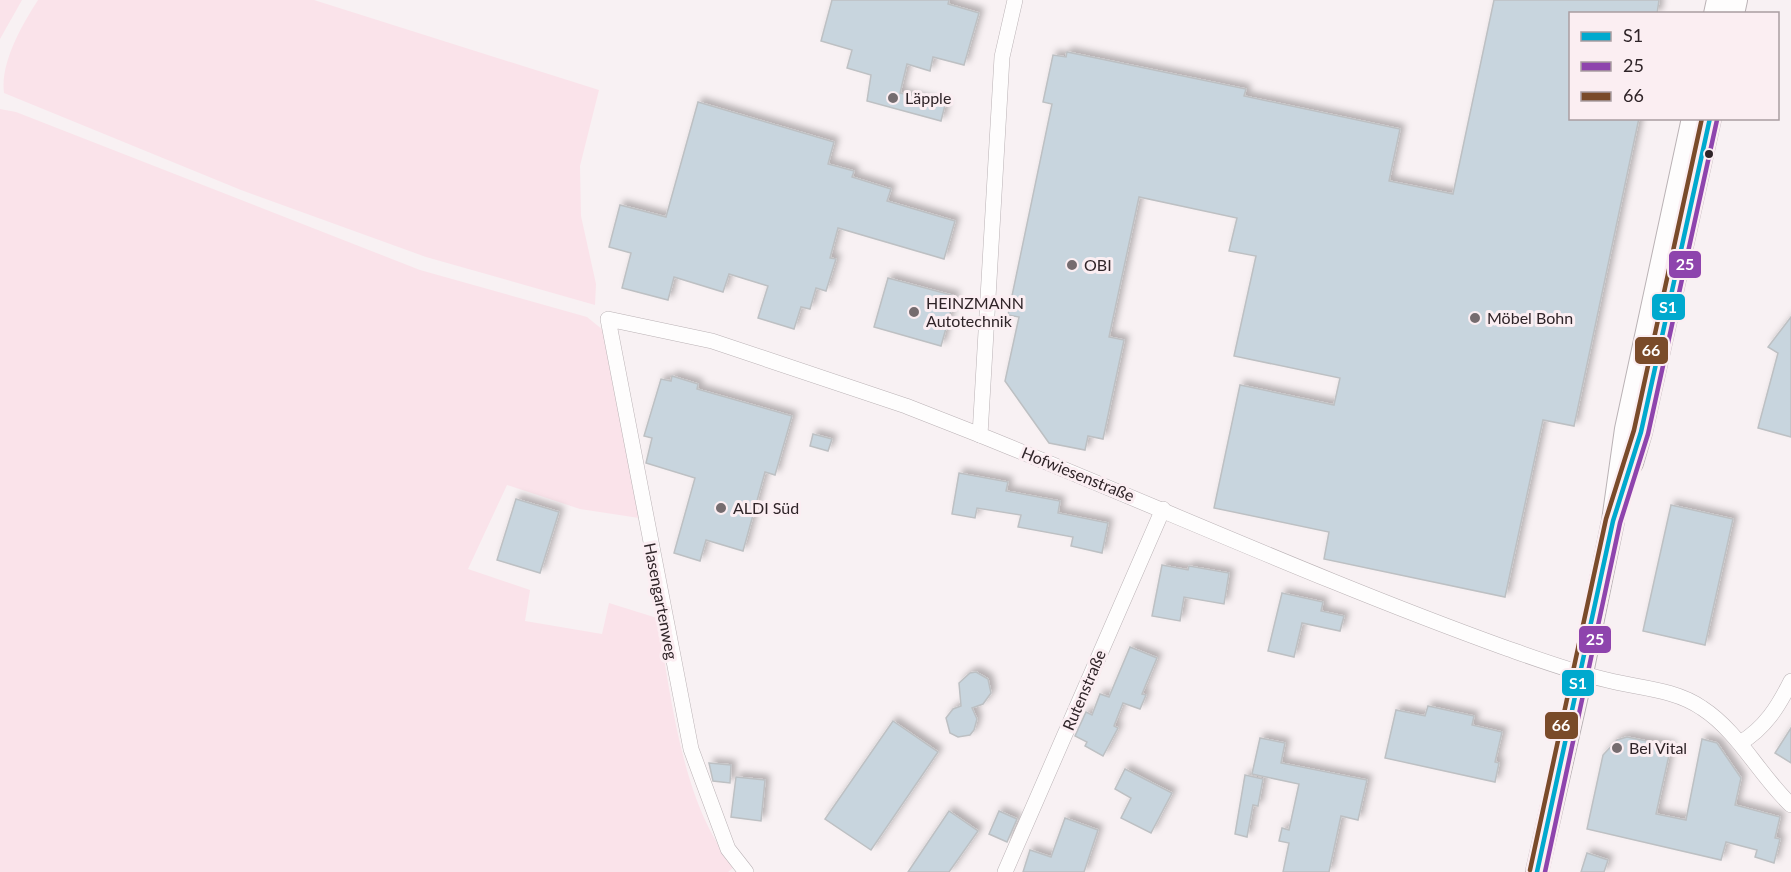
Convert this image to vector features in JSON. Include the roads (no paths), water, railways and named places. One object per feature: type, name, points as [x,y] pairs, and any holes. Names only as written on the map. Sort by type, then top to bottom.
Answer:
[{"type":"main road","points":[[1537,872],[1582,673],[1613,521],[1626,429],[1693,120]]},
{"type":"main road","points":[[1613,521],[1641,432],[1710,120]]},
{"type":"street","points":[[980,435],[1001,68],[1015,0]]},
{"type":"street","name":"Hofwiesenstraße","points":[[608,319],[712,341],[906,406],[1163,509],[1409,612],[1582,673],[1658,690],[1701,706],[1740,743],[1778,793],[1791,805]]},
{"type":"street","name":"Hasengartenweg","points":[[608,319],[691,749],[728,849],[746,872]]},
{"type":"street","name":"Rutenstraße","points":[[1005,872],[1163,509]]},
{"type":"street","points":[[1740,743],[1768,721],[1791,681]]},
{"type":"place","name":"Läpple","points":[[893,98]]},
{"type":"place","name":"OBI","points":[[1072,265]]},
{"type":"place","name":"HEINZMANN Autotechnik","points":[[914,312]]},
{"type":"place","name":"Möbel Bohn","points":[[1475,318]]},
{"type":"place","name":"ALDI Süd","points":[[721,508]]},
{"type":"place","name":"Bel Vital","points":[[1617,748]]}]
